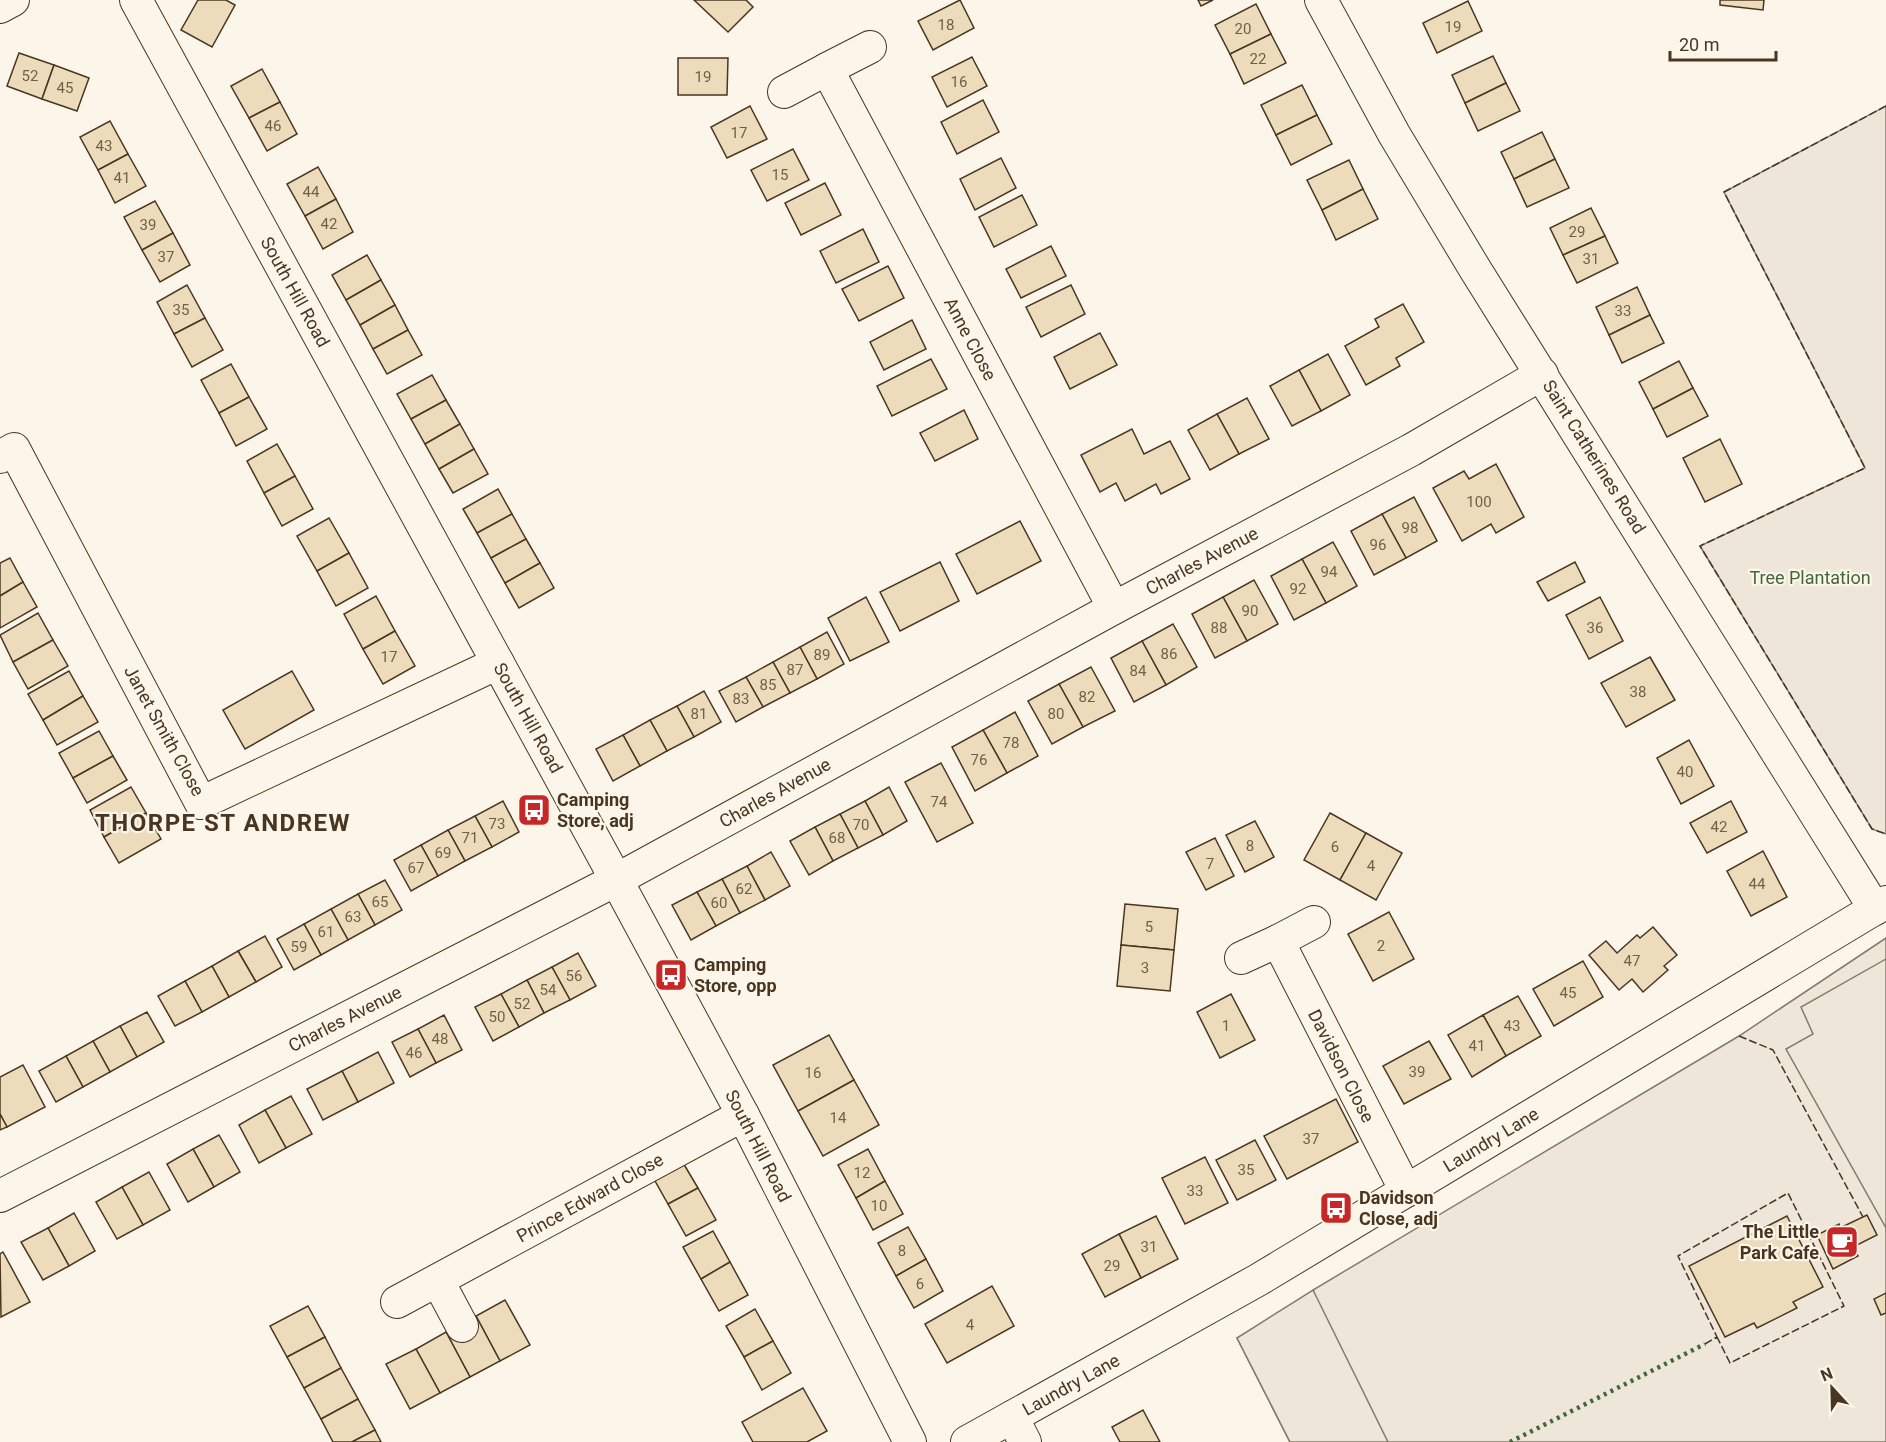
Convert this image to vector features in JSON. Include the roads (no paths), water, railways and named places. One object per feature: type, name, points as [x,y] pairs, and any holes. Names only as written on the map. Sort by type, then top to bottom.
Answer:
[{"type":"street","points":[[0,7],[13,0]]},
{"type":"street","name":"South Hill Road","points":[[136,0],[743,1115],[910,1442]]},
{"type":"street","name":"Saint Catherines Road","points":[[1321,0],[1400,143],[1475,269],[1880,906]]},
{"type":"street","points":[[784,92],[870,47]]},
{"type":"street","name":"Anne Close","points":[[827,69],[1114,608]]},
{"type":"street","name":"Charles Avenue","points":[[0,1196],[616,880],[1114,608],[1410,450],[1542,374]]},
{"type":"street","name":"Janet Smith Close","points":[[0,457],[14,449],[201,803],[498,663]]},
{"type":"street","name":"Laundry Lane","points":[[967,1442],[1019,1430],[1258,1280],[1880,906]]},
{"type":"street","points":[[1241,958],[1314,922]]},
{"type":"street","name":"Davidson Close","points":[[1278,940],[1406,1191]]},
{"type":"street","name":"Prince Edward Close","points":[[397,1302],[743,1115]]},
{"type":"street","points":[[438,1281],[462,1326]]},
{"type":"place","name":"Camping Store, adj","points":[[534,810]]},
{"type":"place","name":"Camping Store, opp","points":[[671,975]]},
{"type":"place","name":"Davidson Close, adj","points":[[1336,1208]]},
{"type":"place","name":"The Little Park Cafe","points":[[1842,1242]]},
{"type":"district","name":"THORPE ST ANDREW","points":[[223,823]]},
{"type":"park label","name":"Tree Plantation","points":[[1810,578]]}]
